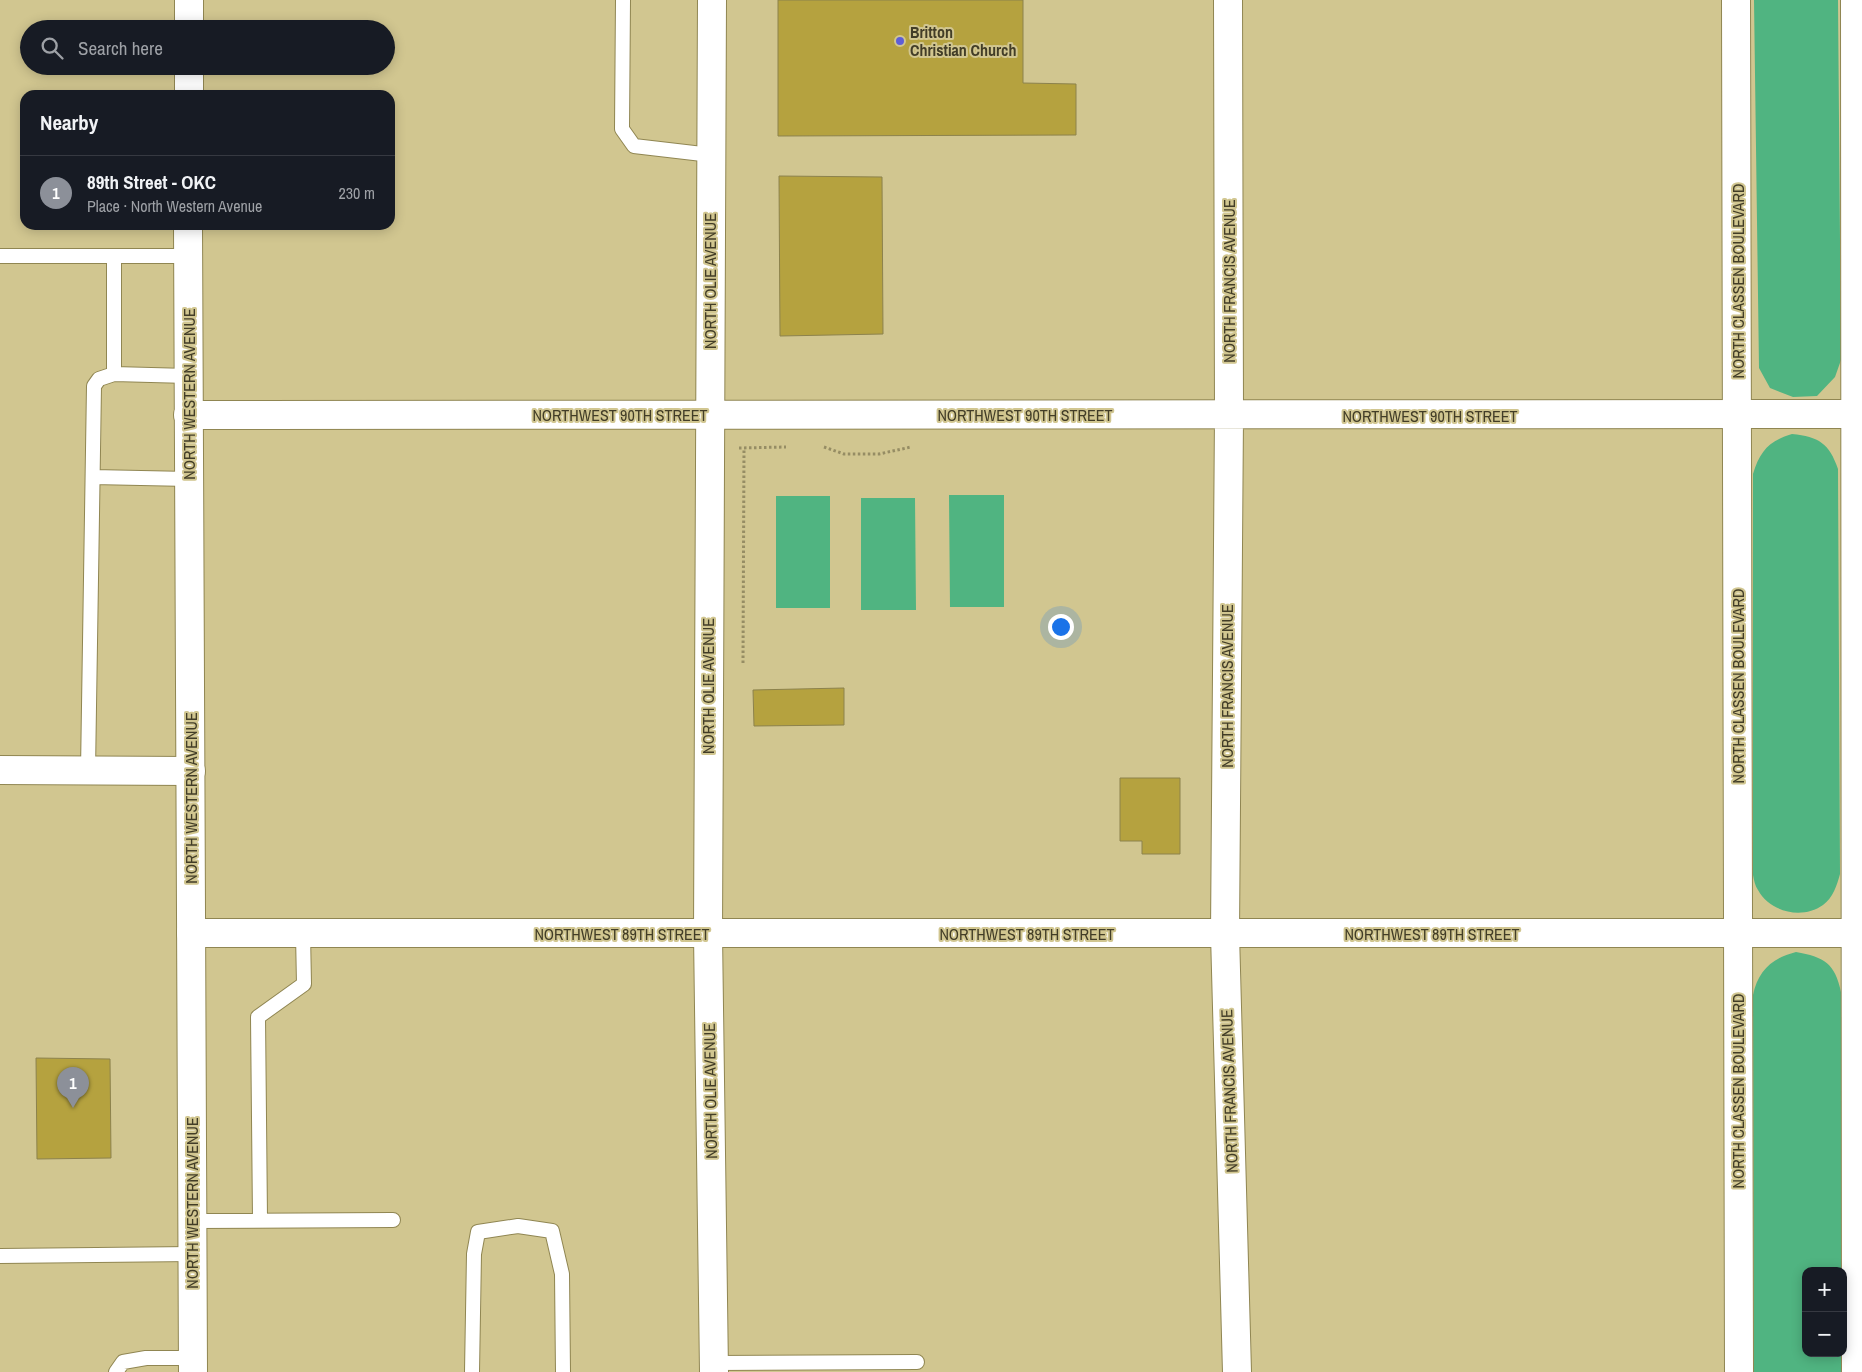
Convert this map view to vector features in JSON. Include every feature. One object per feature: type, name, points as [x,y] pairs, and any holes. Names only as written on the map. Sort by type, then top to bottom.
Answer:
[{"type":"street","points":[[189,0],[189,20]]},
{"type":"street","name":"NORTH OLIE AVENUE","points":[[712,0],[708,934],[714,1368]]},
{"type":"street","name":"NORTH FRANCIS AVENUE","points":[[1228,0],[1229,416],[1225,934],[1237,1372]]},
{"type":"street","name":"NORTH CLASSEN BOULEVARD","points":[[1736,0],[1739,1372]]},
{"type":"street","points":[[1855,0],[1859,414],[1859,933],[1856,1372]]},
{"type":"street","points":[[189,75],[189,90]]},
{"type":"street","name":"NORTH WESTERN AVENUE","points":[[188,230],[193,1365]]},
{"type":"street","name":"NORTHWEST 90TH STREET","points":[[188,414],[1738,416],[1859,414]]},
{"type":"street","points":[[0,770],[191,771]]},
{"type":"street","name":"NORTHWEST 89TH STREET","points":[[192,933],[1859,933]]},
{"type":"lane","points":[[623,0],[622,129],[634,146],[711,155]]},
{"type":"lane","points":[[0,256],[188,256]]},
{"type":"lane","points":[[114,256],[114,374]]},
{"type":"lane","points":[[88,771],[94,386],[99,379],[114,374],[188,376]]},
{"type":"lane","points":[[93,477],[189,480]]},
{"type":"lane","points":[[260,1220],[258,1017],[304,984],[303,934]]},
{"type":"lane","points":[[193,1221],[393,1220]]},
{"type":"lane","points":[[472,1372],[474,1254],[478,1232],[518,1226],[552,1231],[562,1274],[563,1372]]},
{"type":"lane","points":[[0,1256],[193,1254]]},
{"type":"lane","points":[[116,1372],[123,1362],[146,1358],[193,1365]]},
{"type":"lane","points":[[714,1368],[917,1362]]},
{"type":"path","points":[[744,414],[744,663]]},
{"type":"path","points":[[817,447],[826,447],[844,454],[879,454],[920,446]]},
{"type":"path","points":[[709,448],[790,447]]},
{"type":"green space","points":[[1754,0],[1838,0],[1841,360],[1835,377],[1817,396],[1793,397],[1770,388],[1759,368]]},
{"type":"green space","points":[[1792,434],[1809,437],[1822,443],[1831,453],[1838,469],[1840,874],[1834,891],[1823,905],[1815,910],[1796,913],[1778,908],[1763,898],[1757,888],[1753,875],[1753,474],[1766,448],[1777,440]]},
{"type":"green space","points":[[949,495],[1004,495],[1004,607],[950,607]]},
{"type":"green space","points":[[776,496],[830,496],[830,608],[776,608]]},
{"type":"green space","points":[[861,498],[915,498],[916,610],[861,610]]},
{"type":"green space","points":[[1796,952],[1814,956],[1827,963],[1835,974],[1841,992],[1841,1267],[1802,1267],[1802,1357],[1841,1357],[1841,1372],[1754,1372],[1753,995],[1762,972],[1773,962]]},
{"type":"building","name":"Britton Christian Church","points":[[778,0],[1023,0],[1023,83],[1076,84],[1076,135],[778,136]]},
{"type":"building","points":[[779,176],[882,177],[883,334],[780,336]]},
{"type":"building","points":[[844,688],[844,725],[754,726],[753,690]]},
{"type":"building","points":[[1120,778],[1180,778],[1180,854],[1142,854],[1142,841],[1120,841]]},
{"type":"building","points":[[36,1058],[110,1059],[111,1158],[37,1159]]},
{"type":"place","name":"Britton Christian Church","points":[[900,41]]},
{"type":"place","name":"89th Street - OKC","points":[[73,1108]]}]
